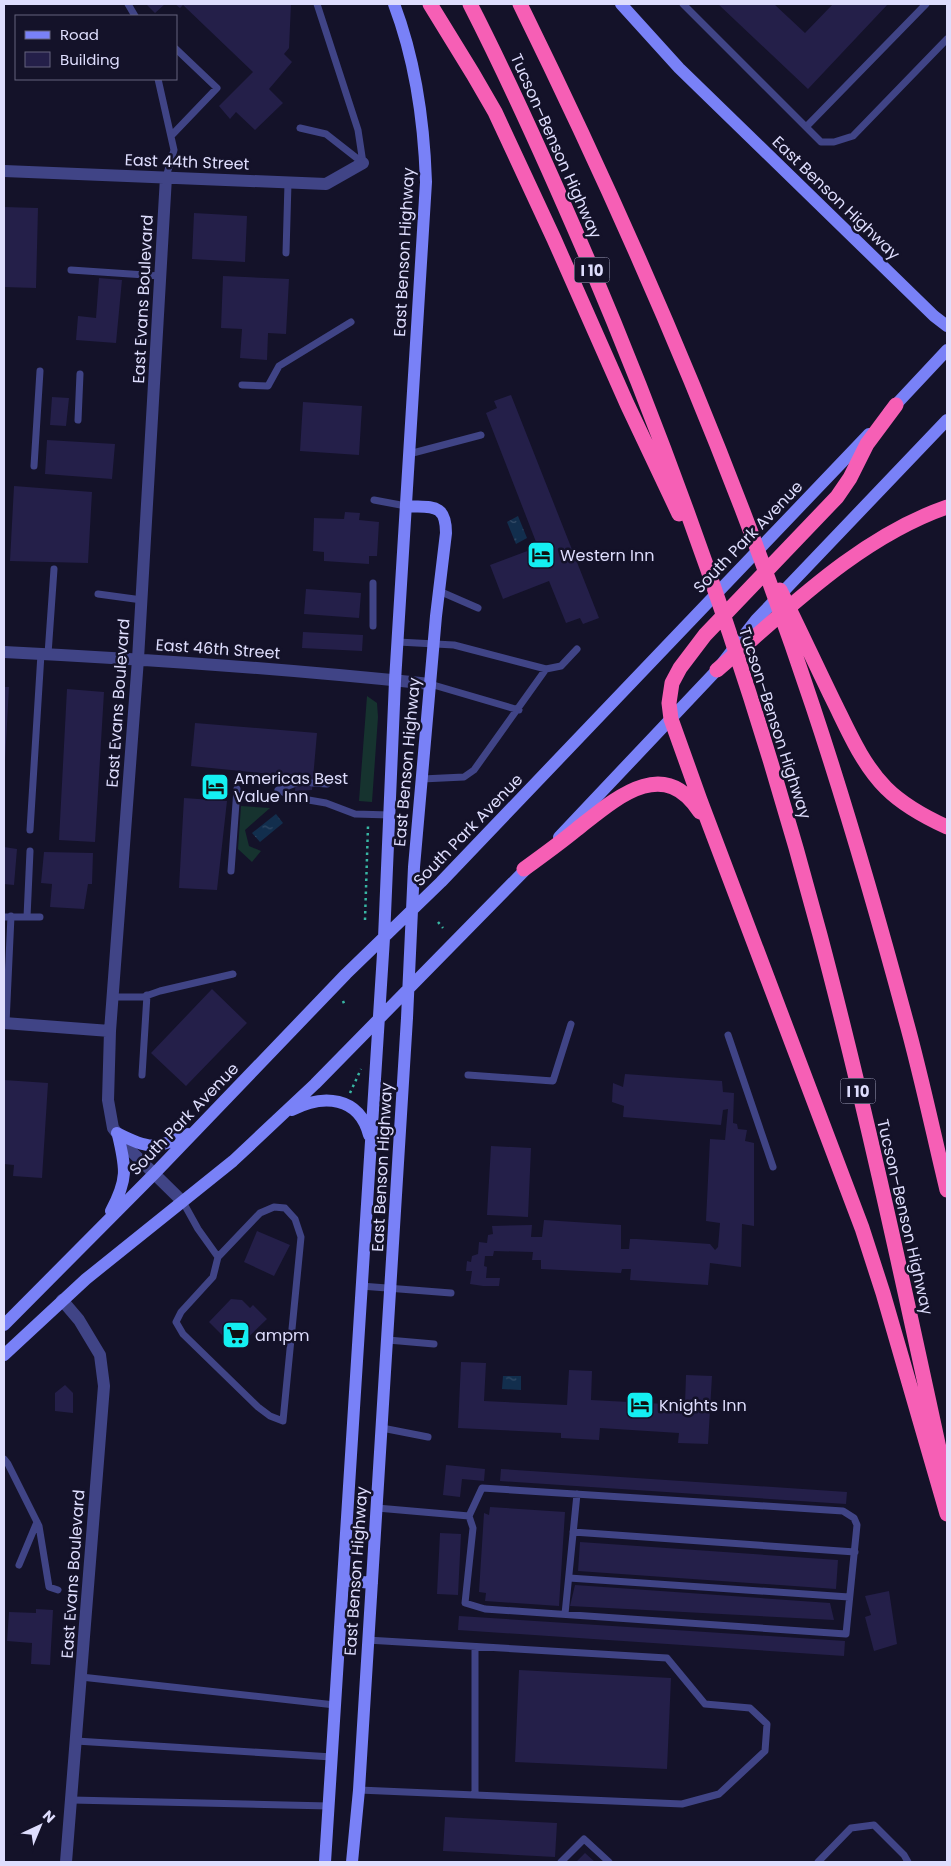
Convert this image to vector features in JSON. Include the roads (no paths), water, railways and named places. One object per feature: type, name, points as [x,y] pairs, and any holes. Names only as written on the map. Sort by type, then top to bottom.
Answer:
[{"type":"highway","points":[[430,4],[495,112],[550,230],[631,413],[696,544]]},
{"type":"highway","name":"Tucson–Benson Highway","points":[[470,4],[555,183],[624,344],[713,586],[752,702],[799,858],[835,993],[947,1484]]},
{"type":"highway","name":"Tucson–Benson Highway","points":[[520,4],[594,157],[656,295],[738,500],[796,657],[857,849],[904,1010],[947,1190]]},
{"type":"highway","points":[[526,4],[550,63]]},
{"type":"highway","points":[[896,405],[867,444],[850,478],[837,497],[705,635],[680,668],[672,683],[669,703],[671,719],[714,838],[862,1228],[888,1309],[947,1514]]},
{"type":"highway","points":[[738,500],[811,654],[867,765],[886,788],[907,805],[928,819],[947,827]]},
{"type":"highway","points":[[717,670],[829,575],[877,542],[909,524],[947,508]]},
{"type":"highway","points":[[524,869],[620,796],[636,787],[652,784],[670,787],[687,796],[699,810],[714,838]]},
{"type":"main road","name":"East Benson Highway","points":[[325,1862],[384,938],[398,642],[426,182],[418,91],[407,44],[394,4]]},
{"type":"main road","name":"East Benson Highway","points":[[621,4],[679,68],[934,316],[947,326]]},
{"type":"main road","name":"South Park Avenue","points":[[4,1325],[154,1174],[346,974],[447,876],[947,350]]},
{"type":"main road","points":[[4,1354],[62,1300],[107,1262],[233,1161],[315,1084],[524,869],[551,845],[671,719],[717,670],[756,620],[947,420]]},
{"type":"main road","name":"East Benson Highway","points":[[352,1862],[359,1790],[388,1340],[412,910],[433,644],[446,533],[446,520],[442,512],[435,508],[406,506]]},
{"type":"main road","points":[[278,1119],[314,1101],[323,1100],[341,1103],[349,1107],[362,1119],[367,1127],[370,1151]]},
{"type":"main road","points":[[118,1134],[134,1142],[151,1147],[168,1143],[195,1131]]},
{"type":"main road","points":[[104,1225],[118,1199],[125,1179],[125,1166],[118,1134]]},
{"type":"main road","points":[[343,1580],[372,1583]]},
{"type":"street","name":"East 44th Street","points":[[4,171],[326,184],[363,162]]},
{"type":"street","name":"East Evans Boulevard","points":[[166,177],[142,600],[112,997],[108,1100],[113,1128],[130,1150],[183,1202]]},
{"type":"street","name":"East 46th Street","points":[[4,652],[138,659],[430,684]]},
{"type":"street","points":[[5,1023],[110,1030]]},
{"type":"street","name":"East Evans Boulevard","points":[[62,1300],[80,1320],[100,1355],[104,1386],[66,1862]]},
{"type":"lane","points":[[128,4],[134,15]]},
{"type":"lane","points":[[317,4],[358,130],[363,162]]},
{"type":"lane","points":[[683,4],[821,142],[834,142],[853,136],[947,38]]},
{"type":"lane","points":[[806,127],[926,4]]},
{"type":"lane","points":[[171,136],[217,88],[178,51]]},
{"type":"lane","points":[[158,80],[174,150],[166,177]]},
{"type":"lane","points":[[300,128],[326,134],[363,162]]},
{"type":"lane","points":[[286,253],[288,183]]},
{"type":"lane","points":[[71,270],[160,276]]},
{"type":"lane","points":[[242,385],[268,386],[279,366],[351,322]]},
{"type":"lane","points":[[34,466],[40,371]]},
{"type":"lane","points":[[78,420],[80,374]]},
{"type":"lane","points":[[409,454],[481,435]]},
{"type":"lane","points":[[374,500],[406,506]]},
{"type":"lane","points":[[30,830],[44,654],[54,568]]},
{"type":"lane","points":[[373,583],[373,626]]},
{"type":"lane","points":[[439,591],[478,608]]},
{"type":"lane","points":[[98,594],[142,600]]},
{"type":"lane","points":[[398,642],[454,645],[546,669],[561,666],[577,649]]},
{"type":"lane","points":[[422,780],[464,777],[474,770],[519,710],[546,669]]},
{"type":"lane","points":[[430,684],[519,710]]},
{"type":"lane","points":[[296,783],[278,790],[297,798],[326,803],[355,814],[390,815]]},
{"type":"lane","points":[[312,783],[326,784]]},
{"type":"lane","points":[[232,871],[237,789]]},
{"type":"lane","points":[[27,916],[30,850]]},
{"type":"lane","points":[[5,1023],[7,916],[40,917]]},
{"type":"lane","points":[[112,997],[147,995],[233,974]]},
{"type":"lane","points":[[142,1075],[147,995]]},
{"type":"lane","points":[[468,1075],[553,1081],[571,1024]]},
{"type":"lane","points":[[728,1034],[773,1167]]},
{"type":"lane","points":[[183,1202],[198,1229],[218,1257],[213,1277],[181,1312],[176,1322],[183,1334],[258,1407],[270,1416],[283,1421],[301,1236],[295,1219],[285,1208],[274,1207],[260,1213],[218,1257]]},
{"type":"lane","points":[[361,1286],[451,1293]]},
{"type":"lane","points":[[388,1340],[434,1344]]},
{"type":"lane","points":[[382,1428],[428,1437]]},
{"type":"lane","points":[[4,1459],[39,1526],[49,1587],[58,1590]]},
{"type":"lane","points":[[482,1488],[578,1494],[844,1511],[854,1518],[857,1525],[846,1634],[485,1609],[465,1603],[473,1528],[469,1516],[482,1488]]},
{"type":"lane","points":[[565,1614],[578,1494]]},
{"type":"lane","points":[[377,1508],[469,1516]]},
{"type":"lane","points":[[19,1566],[37,1522]]},
{"type":"lane","points":[[573,1532],[854,1552]]},
{"type":"lane","points":[[568,1578],[849,1597]]},
{"type":"lane","points":[[359,1790],[682,1804],[720,1794],[765,1751],[767,1724],[750,1708],[705,1704],[667,1658],[368,1640]]},
{"type":"lane","points":[[475,1647],[475,1795]]},
{"type":"lane","points":[[81,1677],[335,1705]]},
{"type":"lane","points":[[76,1741],[332,1757]]},
{"type":"lane","points":[[72,1800],[329,1806]]},
{"type":"lane","points":[[818,1862],[851,1828],[874,1825],[904,1855],[908,1862]]},
{"type":"lane","points":[[560,1862],[584,1839],[609,1862]]},
{"type":"water","points":[[518,516],[527,538],[516,544],[507,522]]},
{"type":"water","points":[[276,814],[283,823],[260,842],[252,833]]},
{"type":"water","points":[[503,1376],[521,1376],[521,1390],[502,1389]]},
{"type":"place","name":"Western Inn","points":[[541,555]]},
{"type":"place","name":"Americas Best Value Inn","points":[[215,787]]},
{"type":"place","name":"ampm","points":[[236,1335]]},
{"type":"place","name":"Knights Inn","points":[[640,1405]]}]
